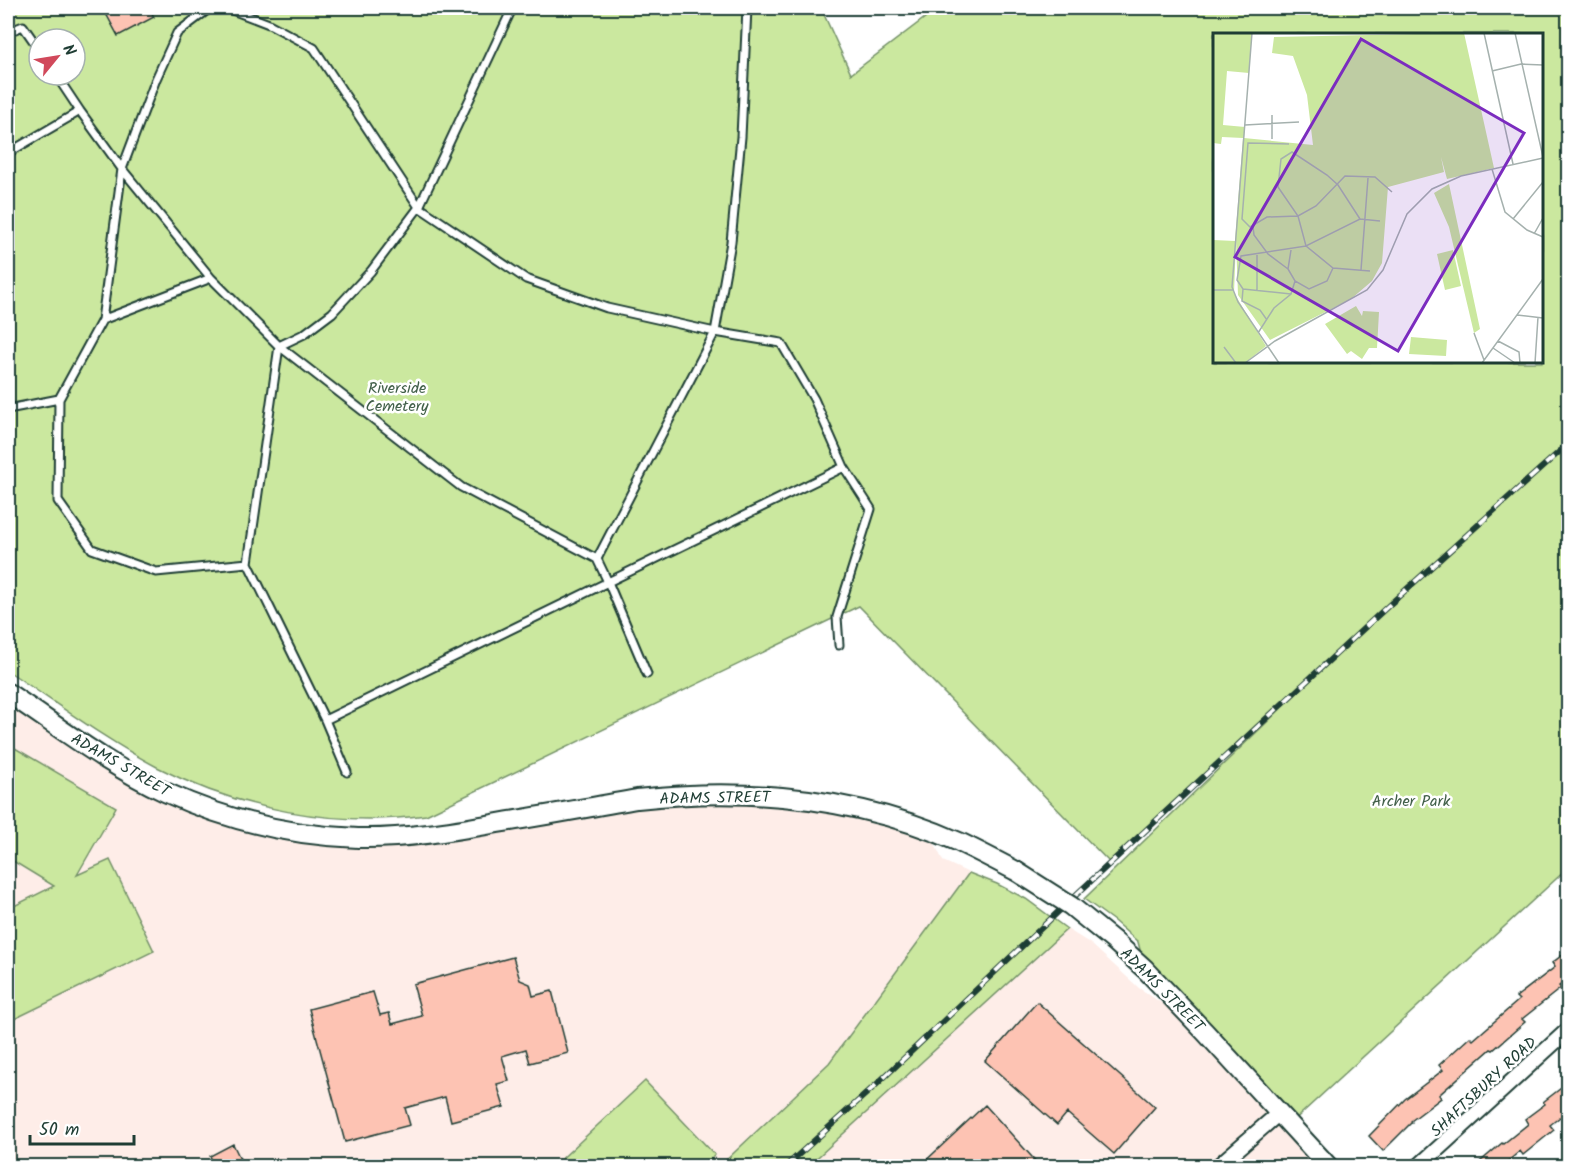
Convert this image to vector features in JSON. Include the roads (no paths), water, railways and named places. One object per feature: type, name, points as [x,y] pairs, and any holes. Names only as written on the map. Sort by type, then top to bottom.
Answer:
[{"type":"street","name":"ADAMS STREET","points":[[8,693],[117,766],[167,793],[232,818],[294,832],[358,838],[411,836],[637,800],[724,794],[768,795],[833,804],[897,820],[958,842],[1016,871],[1071,906],[1145,969],[1206,1032],[1328,1167]]},
{"type":"street","name":"SHAFTSBURY ROAD","points":[[1419,1167],[1569,1030]]},
{"type":"street","points":[[1218,1167],[1278,1114]]},
{"type":"lane","points":[[210,8],[177,33],[156,79],[122,169],[102,320],[59,399],[58,501],[92,549],[156,572],[248,563]]},
{"type":"lane","points":[[227,8],[269,24],[314,48],[419,207],[526,279],[607,308],[715,332],[781,343],[814,399],[844,467],[871,508],[837,617],[839,645]]},
{"type":"lane","points":[[279,346],[304,334],[332,313],[372,271],[419,207],[511,11],[518,8]]},
{"type":"lane","points":[[597,559],[715,332],[731,242],[739,160],[747,8]]},
{"type":"lane","points":[[8,32],[23,26],[27,32]]},
{"type":"lane","points":[[64,87],[122,169],[211,278],[279,346],[461,487],[597,559],[647,674]]},
{"type":"lane","points":[[8,153],[80,111]]},
{"type":"lane","points":[[102,320],[211,278]]},
{"type":"lane","points":[[279,346],[248,563],[325,720],[346,772]]},
{"type":"lane","points":[[8,409],[59,399]]},
{"type":"lane","points":[[325,720],[844,467]]},
{"type":"railway","points":[[786,1166],[877,1084],[1078,893],[1388,606],[1568,444]]},
{"type":"park label","name":"Riverside Cemetery","points":[[397,396]]},
{"type":"park label","name":"Archer Park","points":[[1411,800]]}]
